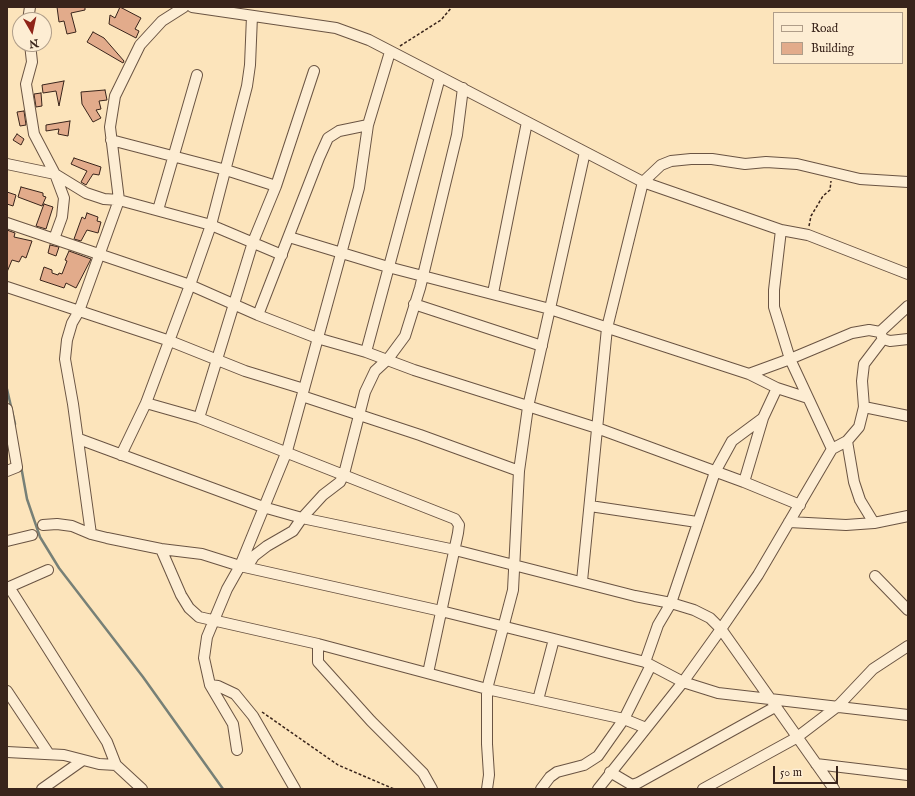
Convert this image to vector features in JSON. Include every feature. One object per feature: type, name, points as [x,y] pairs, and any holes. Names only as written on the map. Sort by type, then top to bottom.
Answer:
[{"type":"street","points":[[91,534],[65,359],[67,340],[72,323],[79,311],[119,200],[110,127],[115,96],[140,45],[162,22],[184,7]]},
{"type":"street","points":[[192,7],[336,28],[369,40],[642,182],[781,230],[808,235],[908,274]]},
{"type":"street","points":[[121,454],[146,403],[170,341],[211,225],[247,86],[250,65],[252,16]]},
{"type":"street","points":[[31,52],[32,62],[26,84],[34,134],[55,174],[64,198],[62,217],[54,240]]},
{"type":"street","points":[[244,567],[263,507],[287,451],[359,188],[368,125],[390,52]]},
{"type":"street","points":[[199,418],[218,361],[253,242],[276,186],[314,70]]},
{"type":"street","points":[[158,210],[197,75]]},
{"type":"street","points":[[366,352],[440,77]]},
{"type":"street","points":[[237,750],[233,724],[210,685],[204,658],[207,638],[227,589],[244,567],[254,556],[267,546],[293,531],[302,518],[323,495],[340,482],[344,474],[358,415],[365,392],[374,371],[388,359],[406,336],[423,275],[457,135],[463,88]]},
{"type":"street","points":[[493,293],[527,122]]},
{"type":"street","points":[[258,315],[328,138],[339,131],[368,125]]},
{"type":"street","points":[[111,140],[226,170],[276,186]]},
{"type":"street","points":[[487,789],[489,775],[487,744],[487,689],[513,590],[518,471],[528,407],[585,152]]},
{"type":"street","points":[[582,581],[607,328],[642,182],[661,164],[671,161],[691,159],[712,159],[745,164],[766,162],[797,164],[860,179],[908,182]]},
{"type":"street","points":[[7,164],[55,174],[86,194],[104,199],[119,200],[211,225],[282,255]]},
{"type":"street","points":[[7,223],[190,285],[258,315],[317,338],[388,359],[414,370],[597,428],[800,504]]},
{"type":"street","points":[[781,230],[774,290],[774,307],[790,359],[832,449]]},
{"type":"street","points":[[288,237],[388,267],[550,309],[749,374],[777,388],[808,398]]},
{"type":"street","points":[[7,287],[170,341],[358,415],[420,435],[518,471]]},
{"type":"street","points":[[414,304],[542,346]]},
{"type":"street","points":[[598,789],[683,682],[721,629],[758,575],[832,449],[847,441],[859,426],[864,407],[862,381],[864,364],[881,335],[908,306]]},
{"type":"street","points":[[749,374],[790,359],[852,333],[869,330],[881,335],[890,342],[908,339]]},
{"type":"street","points":[[744,482],[763,418],[777,388]]},
{"type":"street","points":[[146,403],[199,418],[287,451],[455,519],[459,525],[428,673]]},
{"type":"street","points":[[864,407],[908,416]]},
{"type":"street","points":[[7,409],[17,467],[7,472]]},
{"type":"street","points":[[540,789],[550,776],[557,772],[584,766],[592,762],[624,719],[648,663],[658,625],[671,603],[715,472],[732,441],[763,418]]},
{"type":"street","points":[[78,439],[263,507],[302,518],[454,550],[582,581],[635,596],[671,603],[694,610],[710,618],[721,629],[796,738],[834,789]]},
{"type":"street","points":[[847,441],[856,488],[860,500],[874,523]]},
{"type":"street","points":[[590,506],[698,522]]},
{"type":"street","points":[[789,522],[846,525],[874,523],[908,516]]},
{"type":"street","points":[[43,525],[57,524],[72,526],[91,534],[161,549],[202,554],[244,567],[503,626],[648,663],[683,682],[718,693],[772,703],[838,706],[908,715]]},
{"type":"street","points":[[7,542],[32,535]]},
{"type":"street","points":[[161,549],[181,595],[189,608],[199,617],[318,644],[487,689],[624,719],[646,728]]},
{"type":"street","points":[[48,570],[8,587],[106,742],[116,765],[142,789]]},
{"type":"street","points":[[875,576],[908,610]]},
{"type":"street","points":[[538,700],[554,639]]},
{"type":"street","points":[[318,644],[318,662],[371,721],[422,773],[432,789]]},
{"type":"street","points":[[710,788],[796,738],[838,706],[873,669],[908,646]]},
{"type":"street","points":[[210,685],[218,686],[235,694],[253,716],[295,789]]},
{"type":"street","points":[[7,691],[49,754]]},
{"type":"street","points":[[610,772],[632,785],[638,783],[772,703]]},
{"type":"street","points":[[7,752],[49,754],[116,765]]},
{"type":"street","points":[[42,789],[83,760]]},
{"type":"street","points":[[816,764],[908,775]]},
{"type":"path","points":[[390,52],[441,20],[452,7]]},
{"type":"path","points":[[808,235],[811,216],[823,196],[830,190],[832,180],[839,174]]},
{"type":"path","points":[[259,710],[338,765],[394,789]]},
{"type":"building","points":[[57,7],[85,7],[85,10],[71,13],[76,32],[67,34],[64,21],[59,22]]},
{"type":"building","points":[[120,7],[141,18],[135,29],[139,31],[136,38],[109,24],[110,15],[115,18]]},
{"type":"building","points":[[93,32],[104,38],[124,61],[123,63],[87,42]]},
{"type":"building","points":[[64,81],[59,106],[56,91],[43,93],[42,85]]},
{"type":"building","points":[[105,90],[107,100],[99,101],[101,109],[96,110],[101,118],[93,122],[82,104],[81,92]]},
{"type":"building","points":[[41,93],[42,106],[36,107],[34,94]]},
{"type":"building","points":[[24,111],[26,125],[20,126],[17,112]]},
{"type":"building","points":[[70,121],[68,136],[58,134],[59,129],[46,131],[46,125]]},
{"type":"building","points":[[17,134],[24,139],[21,145],[13,140]]},
{"type":"building","points":[[74,158],[101,167],[99,175],[93,174],[86,185],[81,182],[87,171],[71,164]]},
{"type":"building","points":[[21,187],[43,193],[43,196],[46,197],[42,206],[18,197]]},
{"type":"building","points":[[7,192],[16,195],[13,206],[7,204]]},
{"type":"building","points":[[44,204],[53,207],[46,229],[36,226]]},
{"type":"building","points":[[87,213],[98,217],[97,221],[101,222],[98,233],[87,230],[81,241],[74,239],[82,217],[85,219]]},
{"type":"building","points":[[7,230],[15,233],[14,237],[32,241],[26,258],[22,256],[19,262],[12,260],[7,272]]},
{"type":"building","points":[[50,245],[59,247],[56,256],[48,253]]},
{"type":"building","points":[[69,251],[91,259],[76,288],[66,283],[64,288],[40,280],[44,267],[52,270],[52,273],[58,275],[59,273],[62,274],[67,261],[65,260]]},
{"type":"waterway","points":[[7,389],[15,424]]},
{"type":"waterway","points":[[21,466],[27,499],[40,537],[59,568],[143,677],[223,789]]}]
